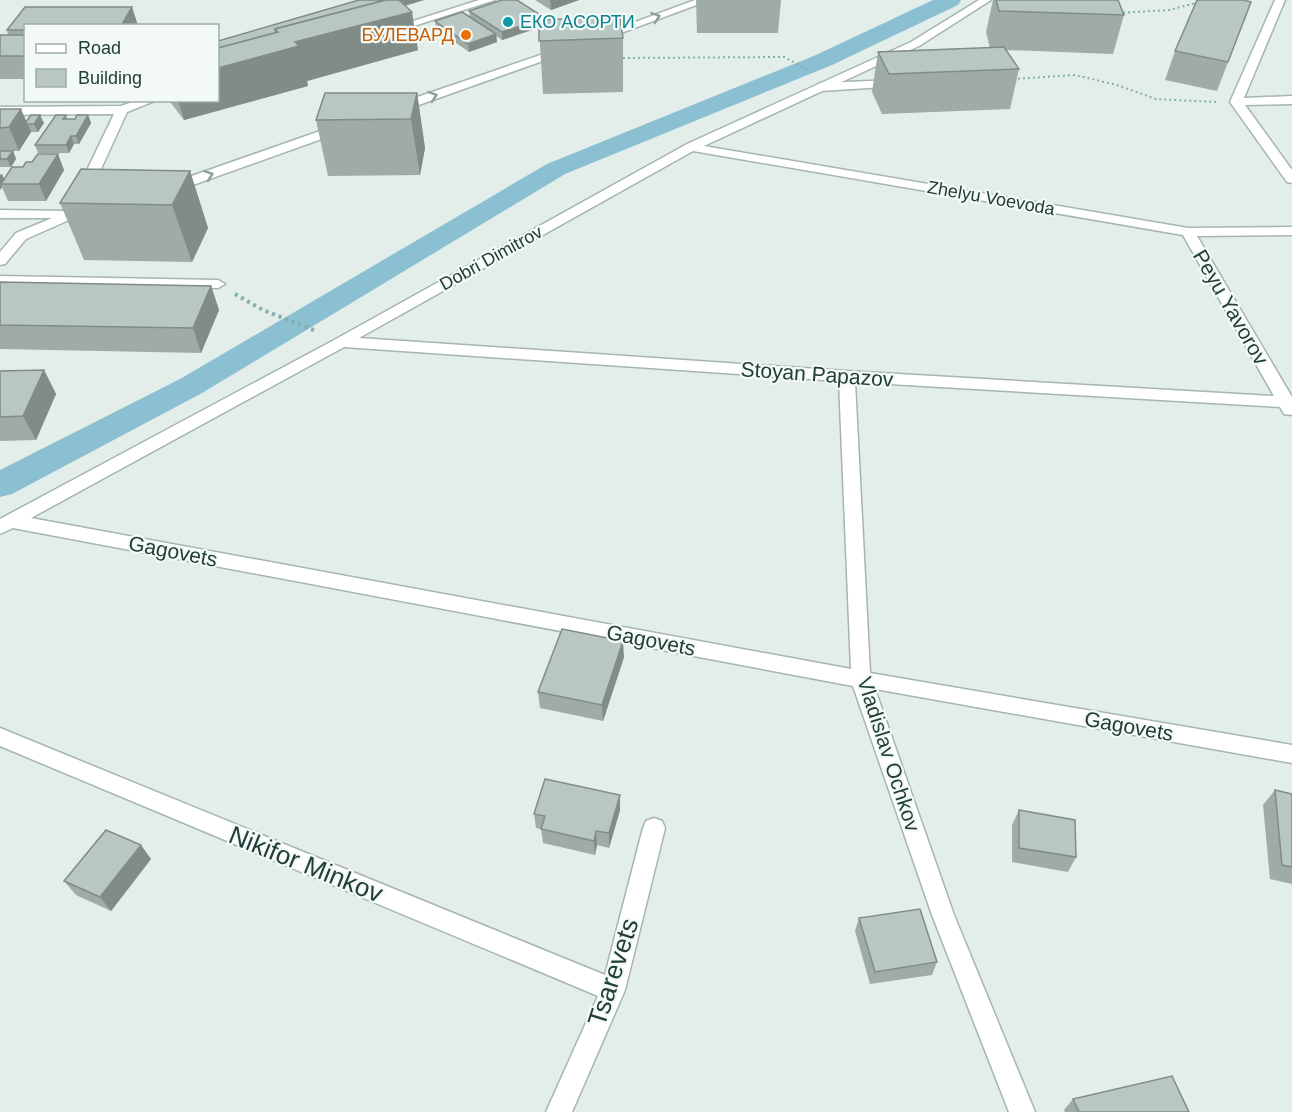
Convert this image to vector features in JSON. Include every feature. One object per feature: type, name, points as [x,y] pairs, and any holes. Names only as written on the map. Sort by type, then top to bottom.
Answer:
[{"type":"street","points":[[378,33],[490,0]]},
{"type":"street","points":[[388,112],[705,0]]},
{"type":"street","name":"Dobri Dimitrov","points":[[6,524],[341,342],[691,147],[915,44],[986,0]]},
{"type":"street","points":[[1236,102],[1280,0]]},
{"type":"street","points":[[820,87],[911,83]]},
{"type":"street","points":[[1236,102],[1292,100]]},
{"type":"street","points":[[0,111],[122,110],[145,102]]},
{"type":"street","points":[[1236,102],[1292,179]]},
{"type":"street","points":[[73,214],[122,110]]},
{"type":"street","points":[[163,191],[354,124]]},
{"type":"street","name":"Zhelyu Voevoda","points":[[691,147],[1188,232],[1292,231]]},
{"type":"street","points":[[0,261],[21,237],[73,214],[106,207]]},
{"type":"street","points":[[0,214],[73,214]]},
{"type":"street","name":"Peyu Yavorov","points":[[1188,232],[1290,406]]},
{"type":"street","points":[[0,280],[218,284]]},
{"type":"street","name":"Stoyan Papazov","points":[[341,342],[1290,406]]},
{"type":"street","name":"Vladislav Ochkov","points":[[847,376],[861,679],[943,915],[1022,1112]]},
{"type":"street","name":"Gagovets","points":[[6,524],[861,679],[1292,754]]},
{"type":"street","name":"Nikifor Minkov","points":[[0,737],[613,990]]},
{"type":"street","name":"Tsarevets","points":[[559,1112],[613,990],[654,828]]},
{"type":"path","points":[[1110,13],[1169,10],[1207,0]]},
{"type":"path","points":[[612,58],[784,57],[812,72]]},
{"type":"path","points":[[1012,79],[1076,75],[1117,84],[1156,99],[1236,102]]},
{"type":"path","points":[[218,284],[264,310],[341,342]]},
{"type":"building","points":[[359,0],[386,0],[275,29],[276,33],[219,48],[219,41]]},
{"type":"building","points":[[386,0],[399,0],[412,12],[295,42],[299,46],[219,68],[219,48],[278,32],[275,29]]},
{"type":"building","name":"ЕКО АСОРТИ","points":[[502,0],[517,0],[545,18],[502,32],[469,11]]},
{"type":"building","points":[[996,0],[1118,0],[1124,15],[999,11]]},
{"type":"building","points":[[1197,0],[1251,2],[1228,62],[1175,51]]},
{"type":"building","points":[[25,7],[132,7],[122,24],[24,24],[24,30],[7,30]]},
{"type":"building","points":[[462,12],[496,34],[468,44],[435,21]]},
{"type":"building","points":[[620,17],[623,38],[539,41],[539,20]]},
{"type":"building","points":[[0,35],[24,35],[24,56],[0,56]]},
{"type":"building","points":[[1004,47],[1019,69],[889,74],[878,52]]},
{"type":"building","points":[[325,93],[417,93],[411,119],[316,120]]},
{"type":"building","points":[[0,109],[21,109],[9,127],[0,128]]},
{"type":"building","points":[[31,115],[40,115],[34,124],[27,124],[26,122]]},
{"type":"building","points":[[56,115],[66,115],[63,119],[75,119],[77,115],[88,115],[76,136],[71,136],[66,145],[35,145]]},
{"type":"building","points":[[0,151],[13,151],[7,159],[0,159]]},
{"type":"building","points":[[38,154],[58,154],[39,184],[1,184],[12,167],[23,167],[26,162],[32,162]]},
{"type":"building","points":[[81,169],[190,171],[172,205],[60,203]]},
{"type":"building","points":[[0,282],[211,286],[193,328],[0,325]]},
{"type":"building","points":[[44,370],[23,416],[0,417],[0,371]]},
{"type":"building","points":[[562,629],[623,641],[602,705],[538,692]]},
{"type":"building","points":[[545,779],[620,795],[609,833],[596,831],[594,841],[541,829],[545,816],[534,814]]},
{"type":"building","points":[[1275,790],[1292,794],[1292,867],[1282,865]]},
{"type":"building","points":[[1019,810],[1075,820],[1076,857],[1019,848]]},
{"type":"building","points":[[106,830],[141,845],[100,897],[64,881]]},
{"type":"building","points":[[920,909],[937,962],[875,972],[859,918]]},
{"type":"building","points":[[1172,1076],[1189,1112],[1079,1112],[1073,1099]]},
{"type":"waterway","points":[[0,485],[191,386],[556,169],[824,60],[950,0]]},
{"type":"place","name":"ЕКО АСОРТИ","points":[[508,22]]},
{"type":"place","name":"БУЛЕВАРД","points":[[466,35]]}]
